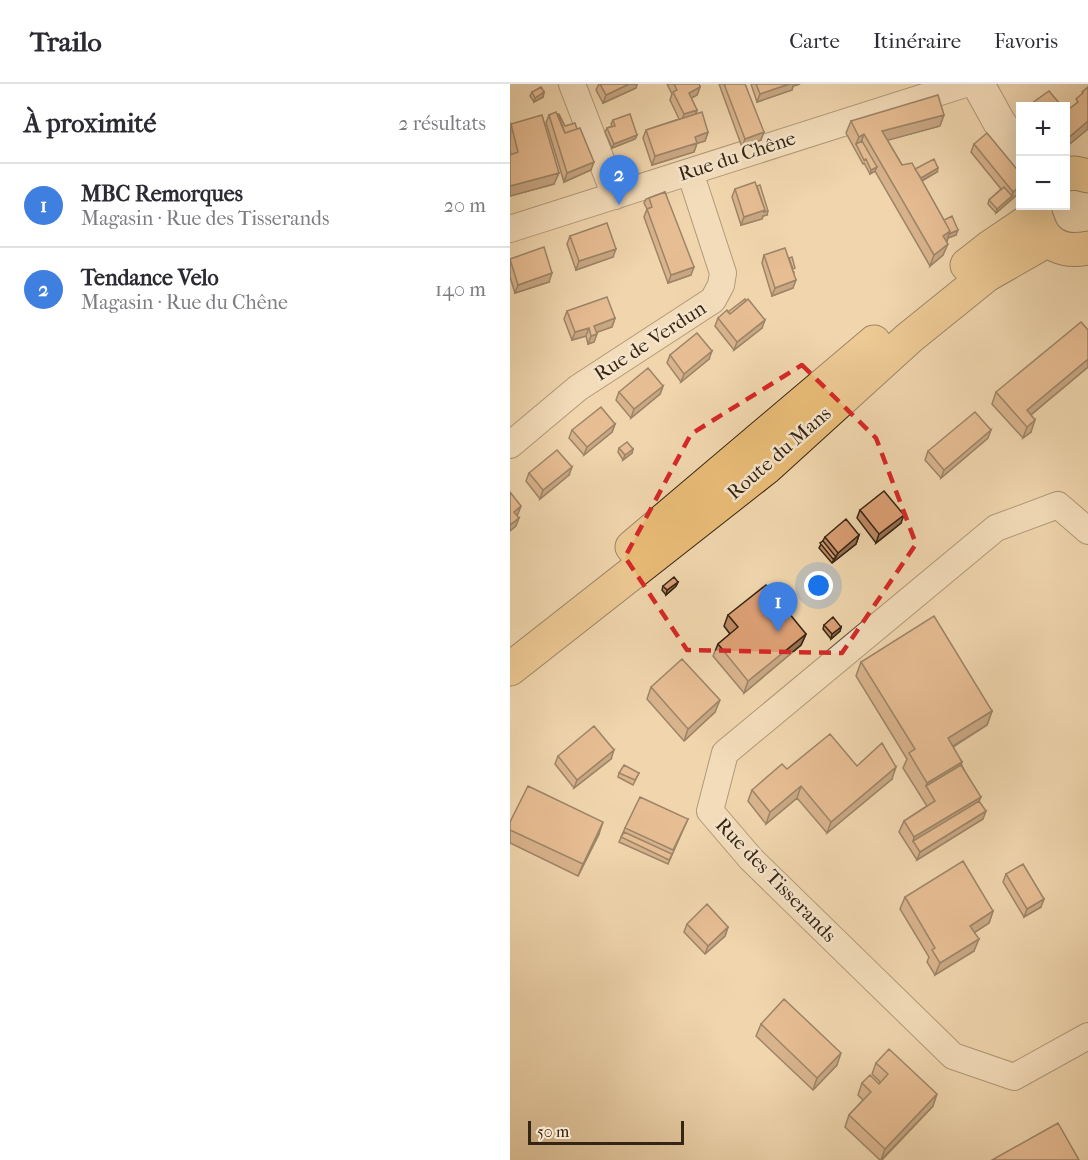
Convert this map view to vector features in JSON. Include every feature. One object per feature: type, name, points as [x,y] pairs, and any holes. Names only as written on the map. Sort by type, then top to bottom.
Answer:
[{"type":"main road","points":[[1040,220],[1060,248],[1074,251],[1088,248]]},
{"type":"main road","name":"Route du Mans","points":[[510,653],[661,521],[900,319],[990,247],[1040,220]]},
{"type":"main road","name":"Route du Mans","points":[[510,669],[766,468],[909,338],[987,275],[1040,220]]},
{"type":"street","points":[[572,84],[615,196]]},
{"type":"street","name":"Rue du Chêne","points":[[510,229],[965,84]]},
{"type":"street","points":[[978,84],[1016,147]]},
{"type":"street","name":"Rue de Verdun","points":[[510,445],[578,388],[713,300],[721,285],[723,273],[690,172]]},
{"type":"street","name":"Rue des Tisserands","points":[[1088,531],[1058,505],[996,528],[725,753],[710,811],[751,859],[952,1056],[1014,1077],[1088,1036]]},
{"type":"highlighted area","points":[[802,365],[876,438],[916,544],[842,653],[687,650],[625,557],[691,434]]},
{"type":"building","points":[[600,84],[629,84],[606,95]]},
{"type":"building","points":[[674,84],[699,84],[700,87],[689,93],[697,110],[684,114],[673,92],[677,90]]},
{"type":"building","points":[[724,84],[745,84],[764,132],[745,139]]},
{"type":"building","points":[[756,84],[789,84],[760,94]]},
{"type":"building","points":[[541,87],[544,92],[535,98],[532,92]]},
{"type":"building","points":[[1088,87],[1088,121],[1070,136],[1070,108],[1078,102],[1076,99]]},
{"type":"building","points":[[1049,91],[1058,102],[1034,102]]},
{"type":"building","points":[[938,95],[944,115],[882,131],[902,165],[912,163],[950,231],[943,236],[948,244],[934,255],[864,134],[859,137],[851,121]]},
{"type":"building","points":[[556,112],[565,133],[580,128],[594,162],[567,173],[549,115]]},
{"type":"building","points":[[702,112],[708,132],[695,137],[697,143],[655,156],[646,130]]},
{"type":"building","points":[[558,114],[565,126],[575,123],[577,129],[565,133]]},
{"type":"building","points":[[630,114],[637,135],[614,144],[607,128],[615,126],[613,120]]},
{"type":"building","points":[[542,115],[559,173],[510,186],[510,155],[518,152],[511,124]]},
{"type":"building","points":[[987,133],[1016,168],[1016,189],[1013,192],[974,144]]},
{"type":"building","points":[[862,141],[877,167],[871,170],[856,144]]},
{"type":"building","points":[[934,159],[938,168],[921,178],[915,169]]},
{"type":"building","points":[[755,182],[765,210],[744,217],[735,189]]},
{"type":"building","points":[[760,185],[768,211],[764,212],[757,186]]},
{"type":"building","points":[[1004,187],[1012,196],[997,209],[989,200]]},
{"type":"building","points":[[665,192],[694,267],[671,275],[647,209],[652,207],[649,198]]},
{"type":"building","points":[[952,216],[958,230],[949,234],[950,231],[944,220]]},
{"type":"building","points":[[607,223],[616,249],[579,261],[570,236]]},
{"type":"building","points":[[544,247],[552,273],[518,285],[510,259]]},
{"type":"building","points":[[785,248],[796,280],[775,288],[764,255]]},
{"type":"building","points":[[792,257],[795,268],[793,269],[789,258]]},
{"type":"building","points":[[607,297],[615,318],[594,326],[597,334],[591,336],[589,328],[575,332],[567,311]]},
{"type":"building","points":[[745,299],[746,301],[730,314],[728,312]]},
{"type":"building","points":[[748,299],[765,320],[737,342],[718,318],[727,310],[730,314]]},
{"type":"building","points":[[1081,322],[1088,330],[1088,359],[1027,410],[1035,420],[1027,427],[996,392]]},
{"type":"building","points":[[697,333],[712,351],[684,374],[670,355]]},
{"type":"building","points":[[648,368],[663,386],[634,409],[619,392]]},
{"type":"building","points":[[601,407],[615,424],[587,447],[572,430]]},
{"type":"building","points":[[975,412],[991,430],[944,470],[928,451]]},
{"type":"building","points":[[627,442],[633,449],[625,455],[619,448]]},
{"type":"building","points":[[557,450],[572,467],[543,490],[529,473]]},
{"type":"building","points":[[884,491],[904,515],[879,534],[860,510]]},
{"type":"building","points":[[510,492],[521,506],[514,512],[519,518],[510,525]]},
{"type":"building","points":[[846,519],[859,535],[838,553],[825,537]]},
{"type":"building","points":[[823,541],[836,557],[833,559],[820,543]]},
{"type":"building","points":[[674,577],[678,582],[667,590],[663,586]]},
{"type":"building","points":[[766,585],[806,634],[748,681],[718,644],[738,627],[728,615]]},
{"type":"building","points":[[934,616],[992,711],[948,738],[962,762],[927,783],[909,753],[915,749],[861,662]]},
{"type":"building","points":[[833,617],[841,627],[832,634],[824,625]]},
{"type":"building","points":[[682,659],[720,700],[688,729],[651,687]]},
{"type":"building","points":[[594,726],[614,750],[577,780],[558,756]]},
{"type":"building","points":[[830,734],[857,766],[882,743],[896,767],[831,822],[801,786],[770,812],[752,790],[782,764],[787,769]]},
{"type":"building","points":[[624,765],[639,773],[635,780],[619,773]]},
{"type":"building","points":[[961,765],[981,797],[914,837],[904,821],[935,801],[926,786]]},
{"type":"building","points":[[528,786],[603,822],[583,864],[510,830],[510,822]]},
{"type":"building","points":[[640,797],[688,819],[673,850],[625,828]]},
{"type":"building","points":[[979,801],[986,811],[920,852],[913,841]]},
{"type":"building","points":[[624,832],[672,854],[669,860],[621,837]]},
{"type":"building","points":[[963,861],[993,911],[970,926],[979,939],[940,963],[932,950],[935,948],[905,897]]},
{"type":"building","points":[[1023,864],[1044,899],[1027,909],[1006,874]]},
{"type":"building","points":[[707,904],[728,927],[708,946],[687,924]]},
{"type":"building","points":[[784,999],[841,1053],[817,1078],[761,1024]]},
{"type":"building","points":[[889,1049],[937,1094],[885,1149],[849,1115],[871,1092],[862,1083],[870,1075],[879,1084],[888,1074],[876,1063]]},
{"type":"building","points":[[1058,1123],[1079,1160],[992,1160]]},
{"type":"place","name":"Tendance Velo","points":[[619,205]]},
{"type":"place","name":"MBC Remorques","points":[[778,632]]}]
